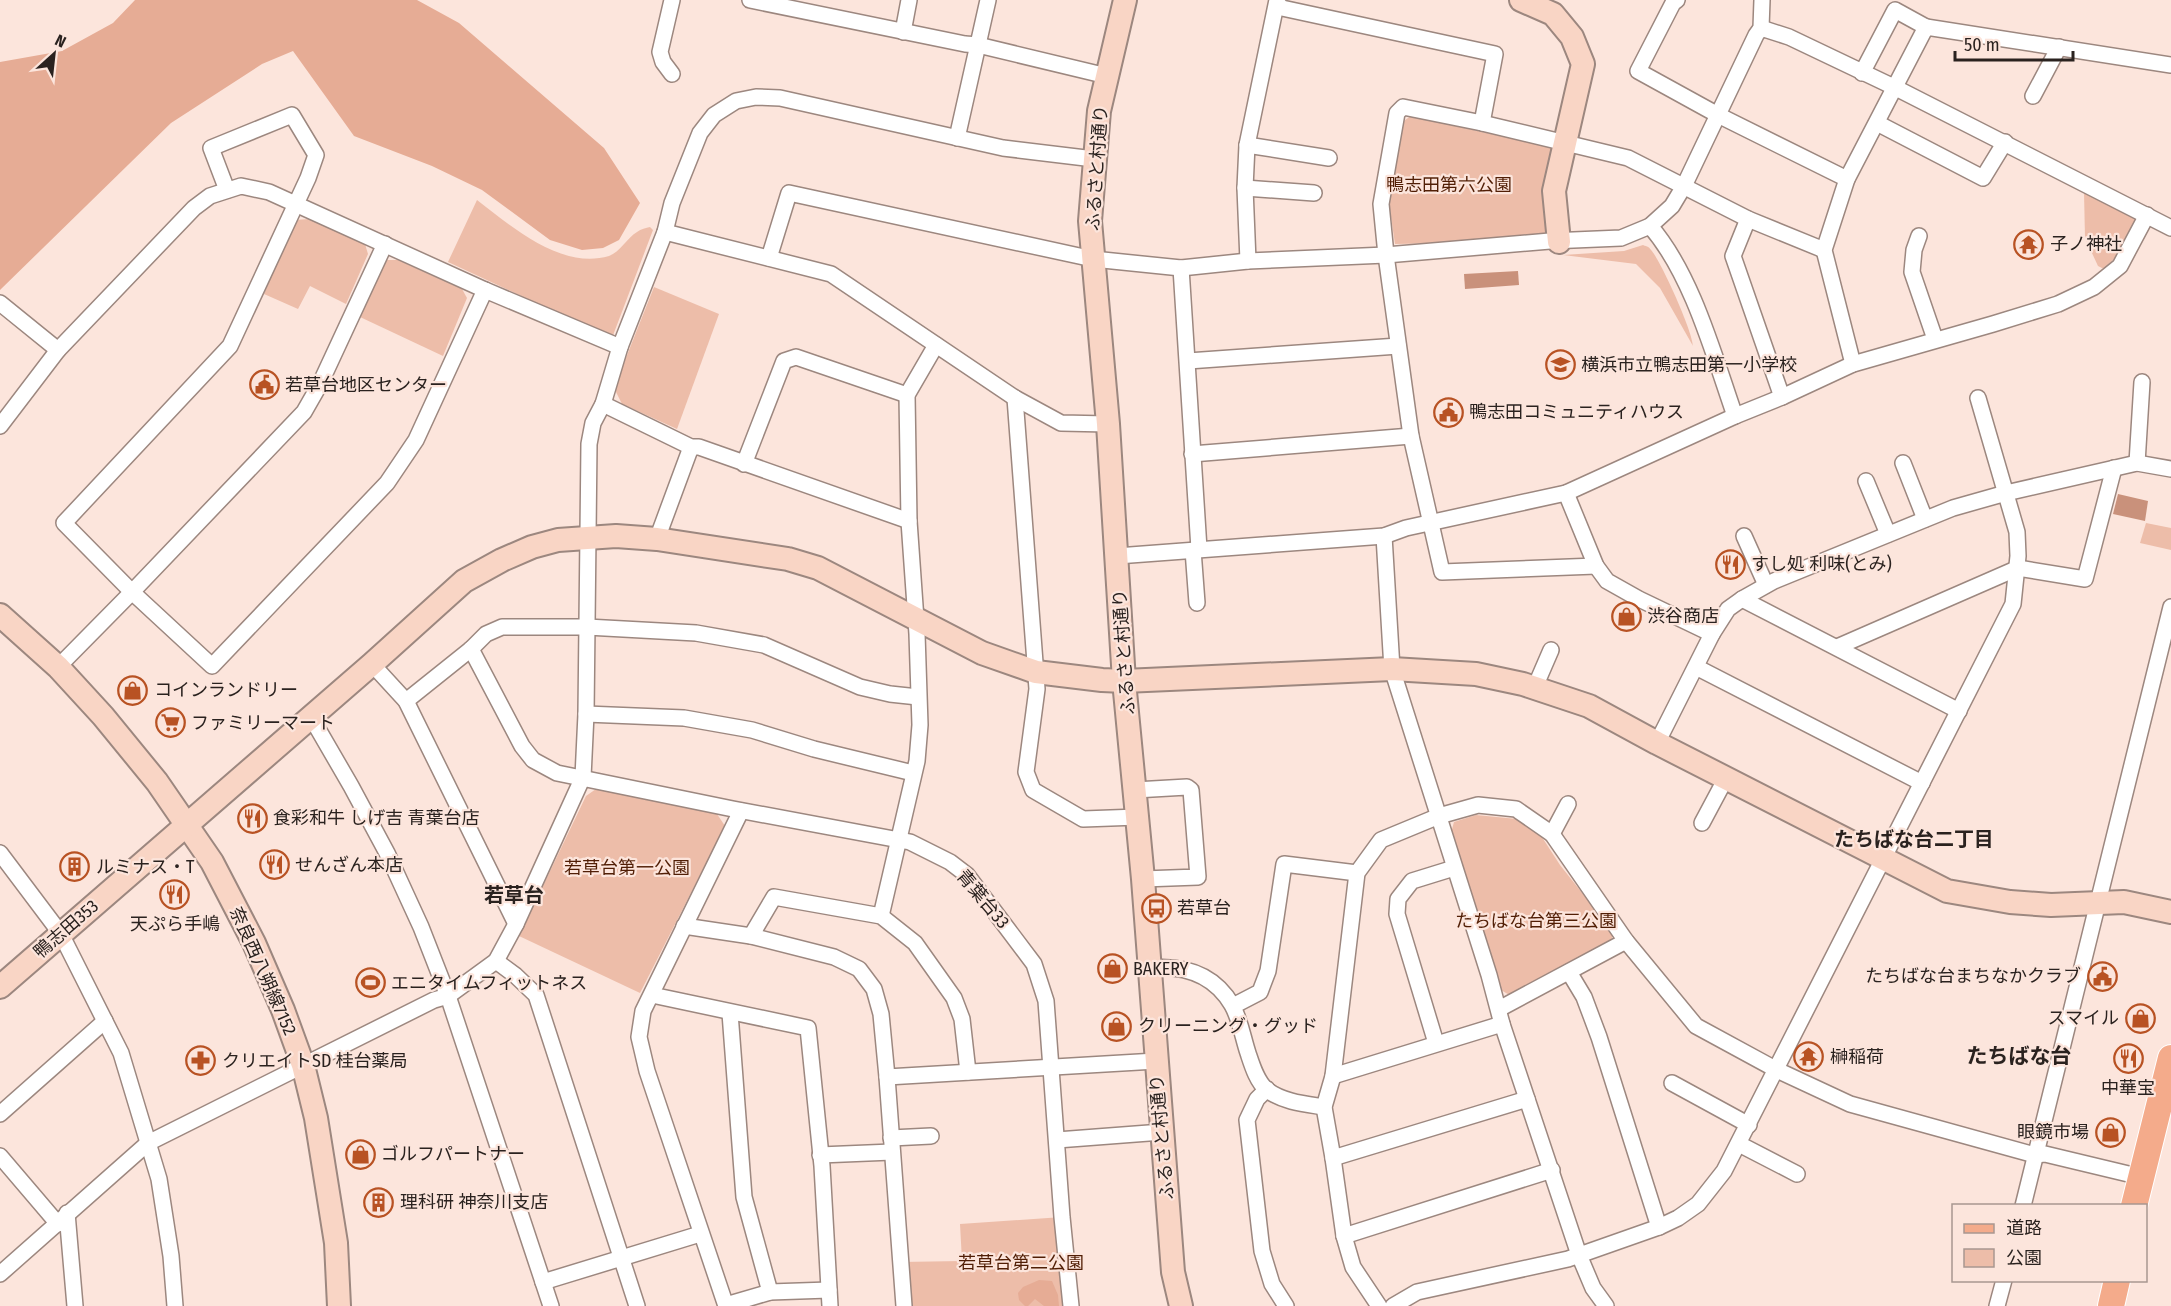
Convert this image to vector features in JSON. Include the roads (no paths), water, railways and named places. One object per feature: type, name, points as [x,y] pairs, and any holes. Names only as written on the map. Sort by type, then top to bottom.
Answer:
[{"type":"main road","points":[[2134,1204],[2171,1058]]},
{"type":"main road","points":[[2111,1306],[2117,1282]]},
{"type":"street","points":[[672,0],[660,52],[663,62],[672,74]]},
{"type":"street","points":[[750,0],[978,45],[1107,76]]},
{"type":"street","points":[[903,32],[909,0]]},
{"type":"street","points":[[957,138],[988,0]]},
{"type":"street","name":"ふるさと村通り","points":[[1125,0],[1100,111],[1090,221],[1108,424],[1124,681],[1138,817],[1173,1272],[1182,1306]]},
{"type":"street","points":[[1521,0],[1553,14],[1572,38],[1583,64],[1554,191],[1559,242]]},
{"type":"street","points":[[1677,0],[1673,3],[1638,72],[1718,116],[1847,179]]},
{"type":"street","points":[[769,258],[789,193],[1093,259],[1180,268],[1248,261],[1386,255],[1550,241],[1621,238],[1650,226],[1672,207],[1761,28],[1762,0]]},
{"type":"street","points":[[1277,1],[1282,8],[1495,54],[1482,123]]},
{"type":"street","points":[[1248,261],[1245,188],[1247,145],[1277,1]]},
{"type":"street","points":[[1862,73],[1895,10],[1926,27],[2171,65]]},
{"type":"street","points":[[1853,364],[1824,250],[1847,179],[1926,27]]},
{"type":"street","points":[[1761,28],[1789,38],[1896,88],[2171,228]]},
{"type":"street","points":[[2033,96],[2059,47]]},
{"type":"street","points":[[0,1274],[148,1143],[434,1000],[448,996],[496,961],[516,924],[583,777],[586,714],[589,444],[593,423],[603,404],[620,347],[665,232],[672,203],[700,133],[714,115],[736,101],[756,97],[780,98],[1003,148],[1094,159]]},
{"type":"street","points":[[1596,566],[1442,572],[1411,436],[1386,255],[1381,204],[1396,113],[1403,107],[1482,123],[1628,158],[1748,219],[1824,250]]},
{"type":"street","points":[[227,190],[211,148],[291,115],[316,155],[230,346],[64,523],[132,592],[212,666],[387,483],[416,440],[485,290]]},
{"type":"street","points":[[1876,123],[1983,178],[2005,142]]},
{"type":"street","points":[[1247,145],[1329,158]]},
{"type":"street","points":[[0,426],[5,410],[194,208],[210,196],[241,186],[269,192],[485,290],[620,347]]},
{"type":"street","points":[[1245,188],[1314,192]]},
{"type":"street","points":[[1117,556],[1384,536],[1406,528],[1566,493],[1853,364],[2058,304],[2094,287],[2120,266],[2147,215]]},
{"type":"street","points":[[1748,219],[1733,256],[1782,397]]},
{"type":"street","points":[[1650,226],[1664,242],[1699,313],[1735,416]]},
{"type":"street","points":[[665,232],[831,274],[1015,398],[1061,423],[1108,424]]},
{"type":"street","points":[[1918,235],[1912,272],[1935,339]]},
{"type":"street","points":[[58,667],[304,412],[320,384],[385,244]]},
{"type":"street","points":[[1180,268],[1188,361],[1197,603]]},
{"type":"street","points":[[0,303],[58,351]]},
{"type":"street","points":[[882,916],[917,761],[920,725],[909,521],[907,395],[936,345]]},
{"type":"street","points":[[1188,361],[1398,346]]},
{"type":"street","points":[[744,464],[784,361],[796,357],[907,395]]},
{"type":"street","points":[[2137,463],[2142,382]]},
{"type":"street","points":[[1015,398],[1037,689],[1026,772],[1033,790],[1083,819],[1138,817]]},
{"type":"street","points":[[1393,1306],[1417,1292],[1568,1259],[1659,1227],[1678,1218],[1698,1204],[1724,1172],[2013,604],[2018,568],[2017,532],[1978,398]]},
{"type":"street","points":[[603,404],[691,447],[699,447],[909,521]]},
{"type":"street","points":[[1192,454],[1411,436]]},
{"type":"street","points":[[657,539],[691,447]]},
{"type":"street","points":[[1903,463],[1924,519]]},
{"type":"street","points":[[1657,743],[1712,634],[1728,609],[1742,598],[1766,585],[1953,508],[2006,493],[2137,463],[2171,470]]},
{"type":"street","points":[[1837,647],[2018,568],[2085,579],[2114,468]]},
{"type":"street","points":[[1866,481],[1888,534]]},
{"type":"street","points":[[1566,493],[1596,566],[1607,580],[1639,599],[1712,634]]},
{"type":"street","points":[[1384,536],[1392,669],[1500,1016],[1579,1255],[1593,1288],[1606,1306]]},
{"type":"street","points":[[1744,536],[1766,585]]},
{"type":"street","name":"鴨志田353","points":[[0,987],[372,664],[464,581],[531,547],[558,540],[588,537],[657,539],[788,559],[818,568],[982,653],[1036,672],[1124,681],[1392,669],[1476,674],[1535,687],[1589,706],[1947,891],[2010,902],[2124,903],[2171,912]]},
{"type":"street","points":[[1742,598],[1959,711]]},
{"type":"street","points":[[2023,1204],[2171,607]]},
{"type":"street","name":"奈良西八朔線7152","points":[[0,615],[58,667],[103,716],[157,782],[217,871],[254,943],[283,1010],[303,1065],[316,1118],[335,1232],[339,1306]]},
{"type":"street","points":[[406,701],[471,649],[486,634],[502,627],[587,627],[696,633],[764,645],[860,687],[890,694],[918,697]]},
{"type":"street","name":"青葉台33","points":[[471,649],[522,746],[533,760],[557,773],[741,811],[910,842],[950,862],[967,874],[1034,964],[1046,1001],[1071,1306]]},
{"type":"street","points":[[1535,687],[1551,650]]},
{"type":"street","points":[[372,664],[406,701],[516,924]]},
{"type":"street","points":[[1696,667],[1922,783]]},
{"type":"street","points":[[586,714],[647,715],[696,720],[752,730],[814,749],[913,774]]},
{"type":"street","points":[[311,717],[387,853],[422,927],[448,996],[550,1306]]},
{"type":"street","points":[[1702,823],[1726,778]]},
{"type":"street","points":[[1135,790],[1187,787],[1191,790],[1198,878],[1143,879]]},
{"type":"street","points":[[1552,834],[1568,804]]},
{"type":"street","points":[[1379,1306],[1353,1267],[1344,1236],[1324,1107],[1333,1076],[1357,873],[1380,840],[1439,816],[1478,805],[1516,808],[1552,834],[1626,941],[1696,1026],[1777,1070],[1850,1104],[2035,1155],[2044,1154],[2141,1177]]},
{"type":"street","points":[[741,811],[656,982],[643,1011],[639,1037],[646,1071],[726,1306],[770,1292],[829,1290]]},
{"type":"street","points":[[0,853],[61,934],[122,1053],[159,1179],[171,1257],[175,1306]]},
{"type":"street","points":[[1233,1006],[1260,992],[1268,971],[1284,864],[1357,873]]},
{"type":"street","points":[[1436,1043],[1397,914],[1398,899],[1412,881],[1454,868]]},
{"type":"street","points":[[751,936],[774,897],[882,916],[915,943],[954,998],[962,1019],[968,1072]]},
{"type":"street","points":[[684,926],[751,936],[834,957],[859,969],[874,989],[881,1014],[887,1077],[904,1306]]},
{"type":"street","points":[[1333,1076],[1436,1043],[1500,1016],[1569,972],[1626,941]]},
{"type":"street","points":[[496,961],[536,995],[637,1306]]},
{"type":"street","points":[[1150,968],[1170,966],[1197,973],[1218,987],[1233,1006],[1253,1069],[1267,1089],[1296,1103],[1324,1107]]},
{"type":"street","points":[[1569,972],[1584,997],[1599,1036],[1659,1227]]},
{"type":"street","points":[[652,995],[807,1028],[820,1155],[830,1306]]},
{"type":"street","points":[[730,1012],[744,1197],[770,1292]]},
{"type":"street","points":[[0,1114],[105,1021]]},
{"type":"street","points":[[887,1077],[1156,1061]]},
{"type":"street","points":[[1672,1083],[1749,1125]]},
{"type":"street","points":[[1267,1089],[1257,1099],[1247,1120],[1262,1251],[1272,1284],[1286,1306]]},
{"type":"street","points":[[1333,1158],[1527,1099]]},
{"type":"street","points":[[1057,1140],[1162,1132]]},
{"type":"street","points":[[820,1155],[892,1145],[930,1136]]},
{"type":"street","points":[[1739,1144],[1797,1174]]},
{"type":"street","points":[[0,1156],[63,1218],[75,1306]]},
{"type":"street","points":[[1344,1236],[1552,1170]]},
{"type":"street","points":[[543,1282],[700,1234]]},
{"type":"street","points":[[1997,1306],[2004,1282]]},
{"type":"place","name":"子ノ神社","points":[[2029,244]]},
{"type":"place","name":"横浜市立鴨志田第一小学校","points":[[1560,365]]},
{"type":"place","name":"若草台地区センター","points":[[264,385]]},
{"type":"place","name":"鴨志田コミュニティハウス","points":[[1448,412]]},
{"type":"place","name":"すし処 利味(とみ)","points":[[1730,564]]},
{"type":"place","name":"渋谷商店","points":[[1626,616]]},
{"type":"place","name":"コインランドリー","points":[[133,690]]},
{"type":"place","name":"ファミリーマート","points":[[170,723]]},
{"type":"place","name":"食彩和牛 しげ吉 青葉台店","points":[[252,818]]},
{"type":"place","name":"せんざん本店","points":[[274,865]]},
{"type":"place","name":"ルミナス・T","points":[[75,867]]},
{"type":"place","name":"天ぷら手嶋","points":[[175,895]]},
{"type":"place","name":"若草台","points":[[1156,908]]},
{"type":"place","name":"BAKERY","points":[[1112,969]]},
{"type":"place","name":"たちばな台まちなかクラブ","points":[[2102,976]]},
{"type":"place","name":"エニタイムフィットネス","points":[[370,983]]},
{"type":"place","name":"スマイル","points":[[2140,1018]]},
{"type":"place","name":"クリーニング・グッド","points":[[1117,1026]]},
{"type":"place","name":"榊稲荷","points":[[1809,1057]]},
{"type":"place","name":"中華宝","points":[[2128,1059]]},
{"type":"place","name":"クリエイトSD 桂台薬局","points":[[201,1061]]},
{"type":"place","name":"眼鏡市場","points":[[2110,1132]]},
{"type":"place","name":"ゴルフパートナー","points":[[360,1154]]},
{"type":"place","name":"理科研 神奈川支店","points":[[379,1202]]},
{"type":"district","name":"たちばな台二丁目","points":[[1914,839]]},
{"type":"district","name":"若草台","points":[[514,895]]},
{"type":"district","name":"たちばな台","points":[[2019,1056]]},
{"type":"park label","name":"鴨志田第六公園","points":[[1449,185]]},
{"type":"park label","name":"若草台第一公園","points":[[627,868]]},
{"type":"park label","name":"たちばな台第三公園","points":[[1536,921]]},
{"type":"park label","name":"若草台第二公園","points":[[1021,1263]]}]
